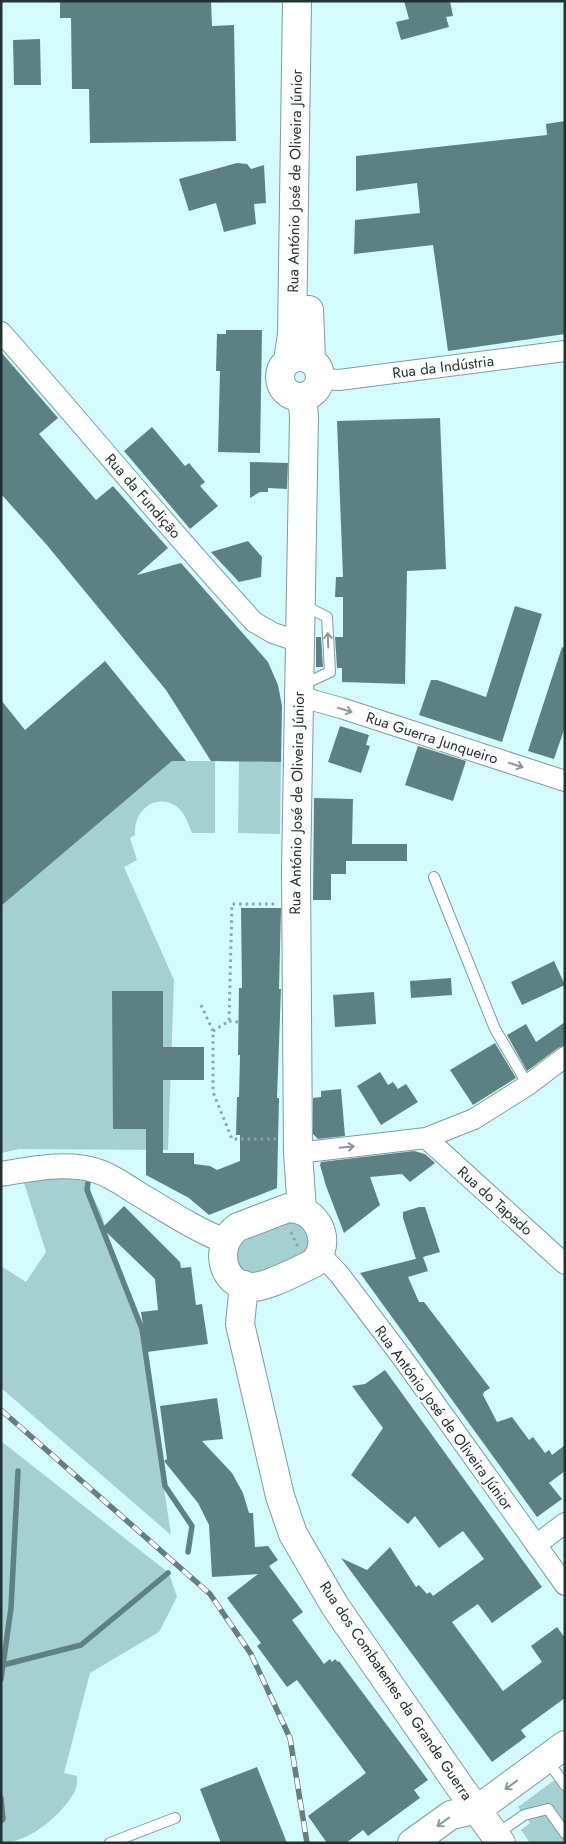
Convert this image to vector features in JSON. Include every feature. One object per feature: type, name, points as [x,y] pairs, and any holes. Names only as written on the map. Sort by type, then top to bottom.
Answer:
[{"type":"main road","name":"Rua António José de Oliveira Júnior","points":[[295,1217],[290,1146],[305,374],[292,334],[305,3]]},
{"type":"main road","points":[[288,1208],[295,1217],[313,1217],[319,1225],[322,1234],[310,1254],[314,1263],[262,1286],[244,1286],[234,1280],[226,1270],[222,1254],[225,1241],[231,1232],[238,1227],[288,1208]]},
{"type":"main road","name":"Rua dos Combatentes da Grande Guerra","points":[[244,1286],[240,1324],[280,1496],[293,1534],[335,1606],[499,1839]]},
{"type":"main road","points":[[444,1843],[463,1829],[478,1809],[556,1752]]},
{"type":"main road","points":[[412,1843],[451,1815],[478,1809]]},
{"type":"street","name":"Rua da Fundição","points":[[1,332],[70,409],[124,476],[254,622],[273,633],[300,642]]},
{"type":"street","name":"Rua da Indústria","points":[[305,374],[338,380],[565,351]]},
{"type":"street","name":"Rua Guerra Junqueiro","points":[[298,691],[341,708],[565,781]]},
{"type":"street","points":[[290,1146],[426,1138],[474,1119],[528,1085],[565,1056]]},
{"type":"street","name":"Rua do Tapado","points":[[426,1138],[565,1264]]},
{"type":"street","points":[[1,1174],[46,1167],[73,1166],[96,1170],[193,1226],[225,1241]]},
{"type":"street","name":"Rua António José de Oliveira Júnior","points":[[310,1254],[339,1274],[401,1356],[565,1584]]},
{"type":"street","points":[[536,1545],[565,1523]]},
{"type":"lane","points":[[298,691],[330,672],[327,617],[300,604]]},
{"type":"lane","points":[[434,877],[495,1029],[528,1085]]},
{"type":"lane","points":[[556,1752],[565,1785]]},
{"type":"lane","points":[[499,1839],[524,1815],[548,1808],[565,1833]]},
{"type":"lane","points":[[110,1843],[175,1818]]},
{"type":"path","points":[[229,1021],[232,904],[277,904]]},
{"type":"path","points":[[201,1005],[213,1031],[213,1092],[232,1139],[290,1146]]},
{"type":"path","points":[[213,1031],[229,1021],[239,1022]]},
{"type":"path","points":[[295,1217],[310,1254]]},
{"type":"shaded area","points":[[172,761],[215,761],[215,833],[192,833],[184,815],[176,806],[168,802],[152,803],[141,812],[137,819],[135,835],[130,838],[137,860],[124,867],[174,980],[168,1150],[20,1149],[1,1153],[1,906]]},
{"type":"shaded area","points":[[239,761],[281,762],[280,834],[238,833]]},
{"type":"shaded area","points":[[71,1177],[89,1183],[92,1195],[101,1213],[127,1296],[138,1312],[171,1535],[1,1388],[1,1266],[26,1282],[46,1252],[24,1183]]},
{"type":"shaded area","points":[[292,1220],[302,1223],[311,1241],[305,1253],[276,1267],[254,1272],[245,1270],[239,1264],[237,1252],[243,1241]]},
{"type":"shaded area","points":[[1,1441],[169,1573],[177,1597],[159,1632],[90,1673],[64,1773],[77,1776],[76,1789],[69,1800],[53,1818],[33,1833],[12,1842],[1,1843]]},
{"type":"shaded area","points":[[556,1779],[565,1792],[565,1843],[530,1843],[521,1830],[530,1823],[518,1807]]},
{"type":"building","points":[[60,1],[211,1],[212,26],[234,25],[236,141],[90,143],[89,89],[72,89],[71,18],[60,18]]},
{"type":"building","points":[[404,1],[450,1],[453,16],[446,17],[449,27],[401,40],[396,22],[409,19]]},
{"type":"building","points":[[40,39],[41,85],[14,85],[13,40]]},
{"type":"building","points":[[565,121],[565,334],[448,351],[433,245],[354,254],[355,220],[420,213],[417,183],[356,191],[356,156],[547,135],[546,124]]},
{"type":"building","points":[[237,163],[247,164],[251,169],[264,165],[266,203],[254,204],[256,224],[224,232],[216,203],[189,211],[179,179]]},
{"type":"building","points":[[226,330],[262,330],[260,453],[218,452],[220,371],[216,371],[217,334],[226,334]]},
{"type":"building","points":[[1,352],[58,418],[39,434],[96,500],[113,486],[168,548],[137,575],[181,563],[268,662],[278,685],[282,706],[281,762],[211,761],[166,690],[46,544],[1,494]]},
{"type":"building","points":[[440,418],[446,569],[407,571],[405,684],[342,682],[342,668],[337,668],[335,637],[343,637],[343,597],[335,597],[336,577],[343,577],[337,421]]},
{"type":"building","points":[[152,427],[185,466],[189,463],[205,482],[200,486],[218,506],[190,529],[124,451]]},
{"type":"building","points":[[250,462],[288,463],[287,489],[268,488],[268,492],[260,492],[250,498]]},
{"type":"building","points":[[248,541],[262,557],[261,577],[239,582],[211,552]]},
{"type":"building","points":[[515,606],[542,614],[502,742],[419,715],[431,680],[437,680],[486,697]]},
{"type":"building","points":[[316,637],[321,637],[323,667],[316,667]]},
{"type":"building","points":[[562,647],[565,648],[565,727],[554,759],[528,751]]},
{"type":"building","points":[[105,661],[186,761],[172,761],[1,906],[1,700],[25,730]]},
{"type":"building","points":[[340,726],[369,735],[366,745],[370,746],[361,773],[328,762]]},
{"type":"building","points":[[418,746],[466,761],[453,801],[405,785]]},
{"type":"building","points":[[314,798],[353,799],[352,844],[407,844],[407,861],[346,861],[346,874],[331,874],[331,900],[313,900]]},
{"type":"building","points":[[241,908],[281,908],[277,1188],[209,1215],[189,1198],[146,1175],[146,1129],[113,1129],[112,991],[163,991],[163,1047],[204,1047],[204,1080],[163,1080],[163,1153],[194,1153],[194,1164],[210,1166],[217,1170],[240,1161],[240,1135],[236,1135],[240,1055],[238,1055],[239,988],[242,988]]},
{"type":"building","points":[[554,961],[565,985],[522,1005],[511,982]]},
{"type":"building","points":[[451,978],[452,995],[411,998],[410,981]]},
{"type":"building","points":[[374,992],[376,1024],[335,1027],[333,995]]},
{"type":"building","points":[[565,1022],[565,1045],[527,1071],[507,1035],[526,1024],[536,1042]]},
{"type":"building","points":[[495,1043],[516,1078],[473,1105],[450,1070]]},
{"type":"building","points":[[380,1072],[388,1085],[393,1082],[398,1089],[406,1084],[418,1102],[381,1125],[357,1086]]},
{"type":"building","points":[[341,1089],[345,1136],[318,1139],[313,1134],[313,1098],[321,1097],[321,1091]]},
{"type":"building","points":[[414,1151],[425,1154],[435,1163],[410,1182],[402,1174],[370,1177],[380,1205],[344,1233],[326,1186],[320,1165],[321,1162]]},
{"type":"building","points":[[124,1206],[180,1262],[181,1268],[191,1267],[196,1305],[202,1304],[208,1344],[147,1352],[141,1312],[158,1310],[155,1279],[102,1228]]},
{"type":"building","points":[[425,1207],[440,1252],[416,1259],[403,1218],[403,1212]]},
{"type":"building","points":[[423,1257],[428,1271],[408,1277],[419,1302],[424,1302],[490,1388],[483,1395],[497,1422],[512,1417],[529,1440],[533,1437],[545,1453],[549,1450],[552,1455],[565,1445],[565,1471],[549,1483],[562,1499],[537,1517],[360,1273]]},
{"type":"building","points":[[385,1370],[542,1587],[492,1623],[478,1604],[452,1622],[503,1691],[542,1662],[531,1646],[557,1627],[565,1638],[565,1698],[521,1730],[526,1737],[492,1762],[341,1558],[367,1570],[390,1547],[416,1587],[419,1585],[427,1594],[430,1592],[433,1596],[484,1559],[463,1531],[439,1548],[415,1516],[408,1524],[351,1475],[383,1428],[352,1386],[365,1384]]},
{"type":"building","points":[[217,1398],[223,1439],[202,1441],[232,1473],[243,1493],[249,1513],[253,1513],[255,1547],[268,1546],[278,1560],[269,1566],[303,1612],[292,1620],[324,1664],[330,1659],[332,1662],[335,1659],[339,1661],[428,1780],[414,1790],[420,1798],[368,1836],[363,1830],[346,1843],[327,1843],[308,1816],[366,1773],[297,1680],[287,1687],[257,1646],[261,1643],[227,1598],[258,1574],[212,1577],[209,1525],[198,1503],[164,1461],[167,1459],[160,1406]]},
{"type":"building","points":[[257,1767],[287,1843],[221,1843],[200,1789]]},
{"type":"waterway","points":[[88,1182],[87,1190],[142,1329],[165,1486],[192,1526],[188,1552]]},
{"type":"waterway","points":[[1,1679],[11,1608],[18,1471]]},
{"type":"waterway","points":[[3,1665],[81,1645],[168,1573]]},
{"type":"waterway","points":[[1,1798],[3,1819],[1,1821]]},
{"type":"railway","points":[[1,1410],[210,1594],[251,1654],[290,1738],[307,1843]]}]
